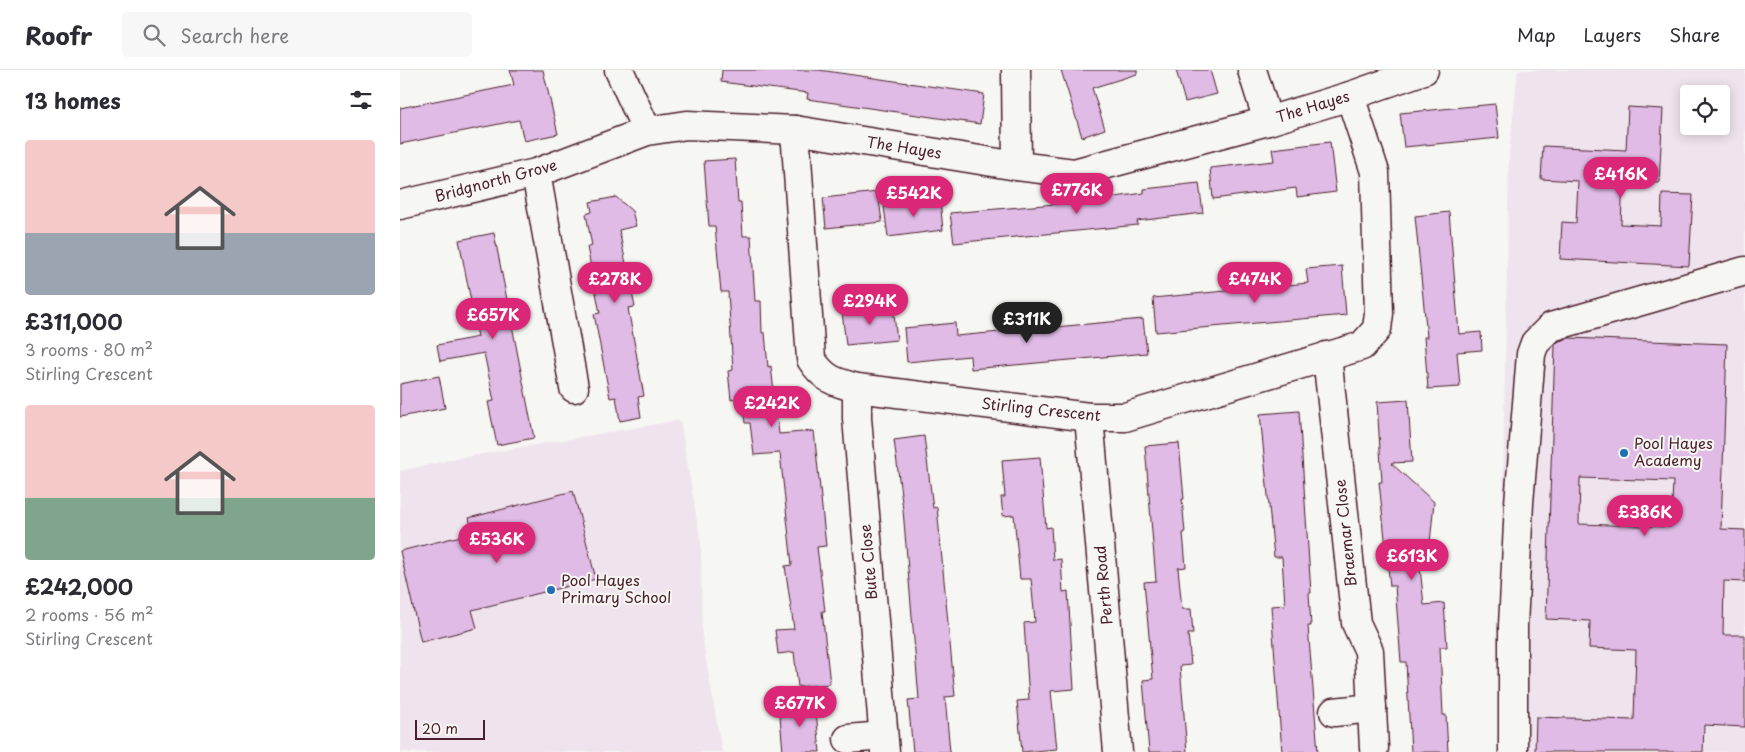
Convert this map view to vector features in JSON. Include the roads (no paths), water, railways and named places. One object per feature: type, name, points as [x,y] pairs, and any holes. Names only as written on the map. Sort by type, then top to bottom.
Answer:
[{"type":"street","points":[[619,70],[647,132]]},
{"type":"street","points":[[1016,70],[1017,166]]},
{"type":"street","points":[[1252,70],[1268,121]]},
{"type":"street","name":"The Hayes","points":[[647,132],[687,125],[795,130],[1017,166],[1074,173],[1268,121],[1350,96],[1424,70]]},
{"type":"street","name":"Stirling Crescent","points":[[795,130],[811,359],[818,370],[833,382],[857,388],[1089,417],[1125,417],[1362,346],[1377,329],[1380,313],[1375,172],[1350,96]]},
{"type":"street","name":"Bridgnorth Grove","points":[[400,205],[536,173],[647,132]]},
{"type":"street","points":[[536,173],[574,388]]},
{"type":"street","points":[[1513,752],[1513,626],[1519,504],[1531,354],[1535,343],[1551,327],[1745,271]]},
{"type":"street","name":"Braemar Close","points":[[1327,356],[1356,623],[1369,651],[1374,748]]},
{"type":"street","name":"Bute Close","points":[[848,739],[884,744],[857,418],[857,388]]},
{"type":"street","name":"Perth Road","points":[[1089,417],[1118,752]]},
{"type":"street","points":[[1334,712],[1372,708]]},
{"type":"place","name":"Pool Hayes Academy","points":[[1624,453]]},
{"type":"place","name":"Pool Hayes Primary School","points":[[551,590]]}]
